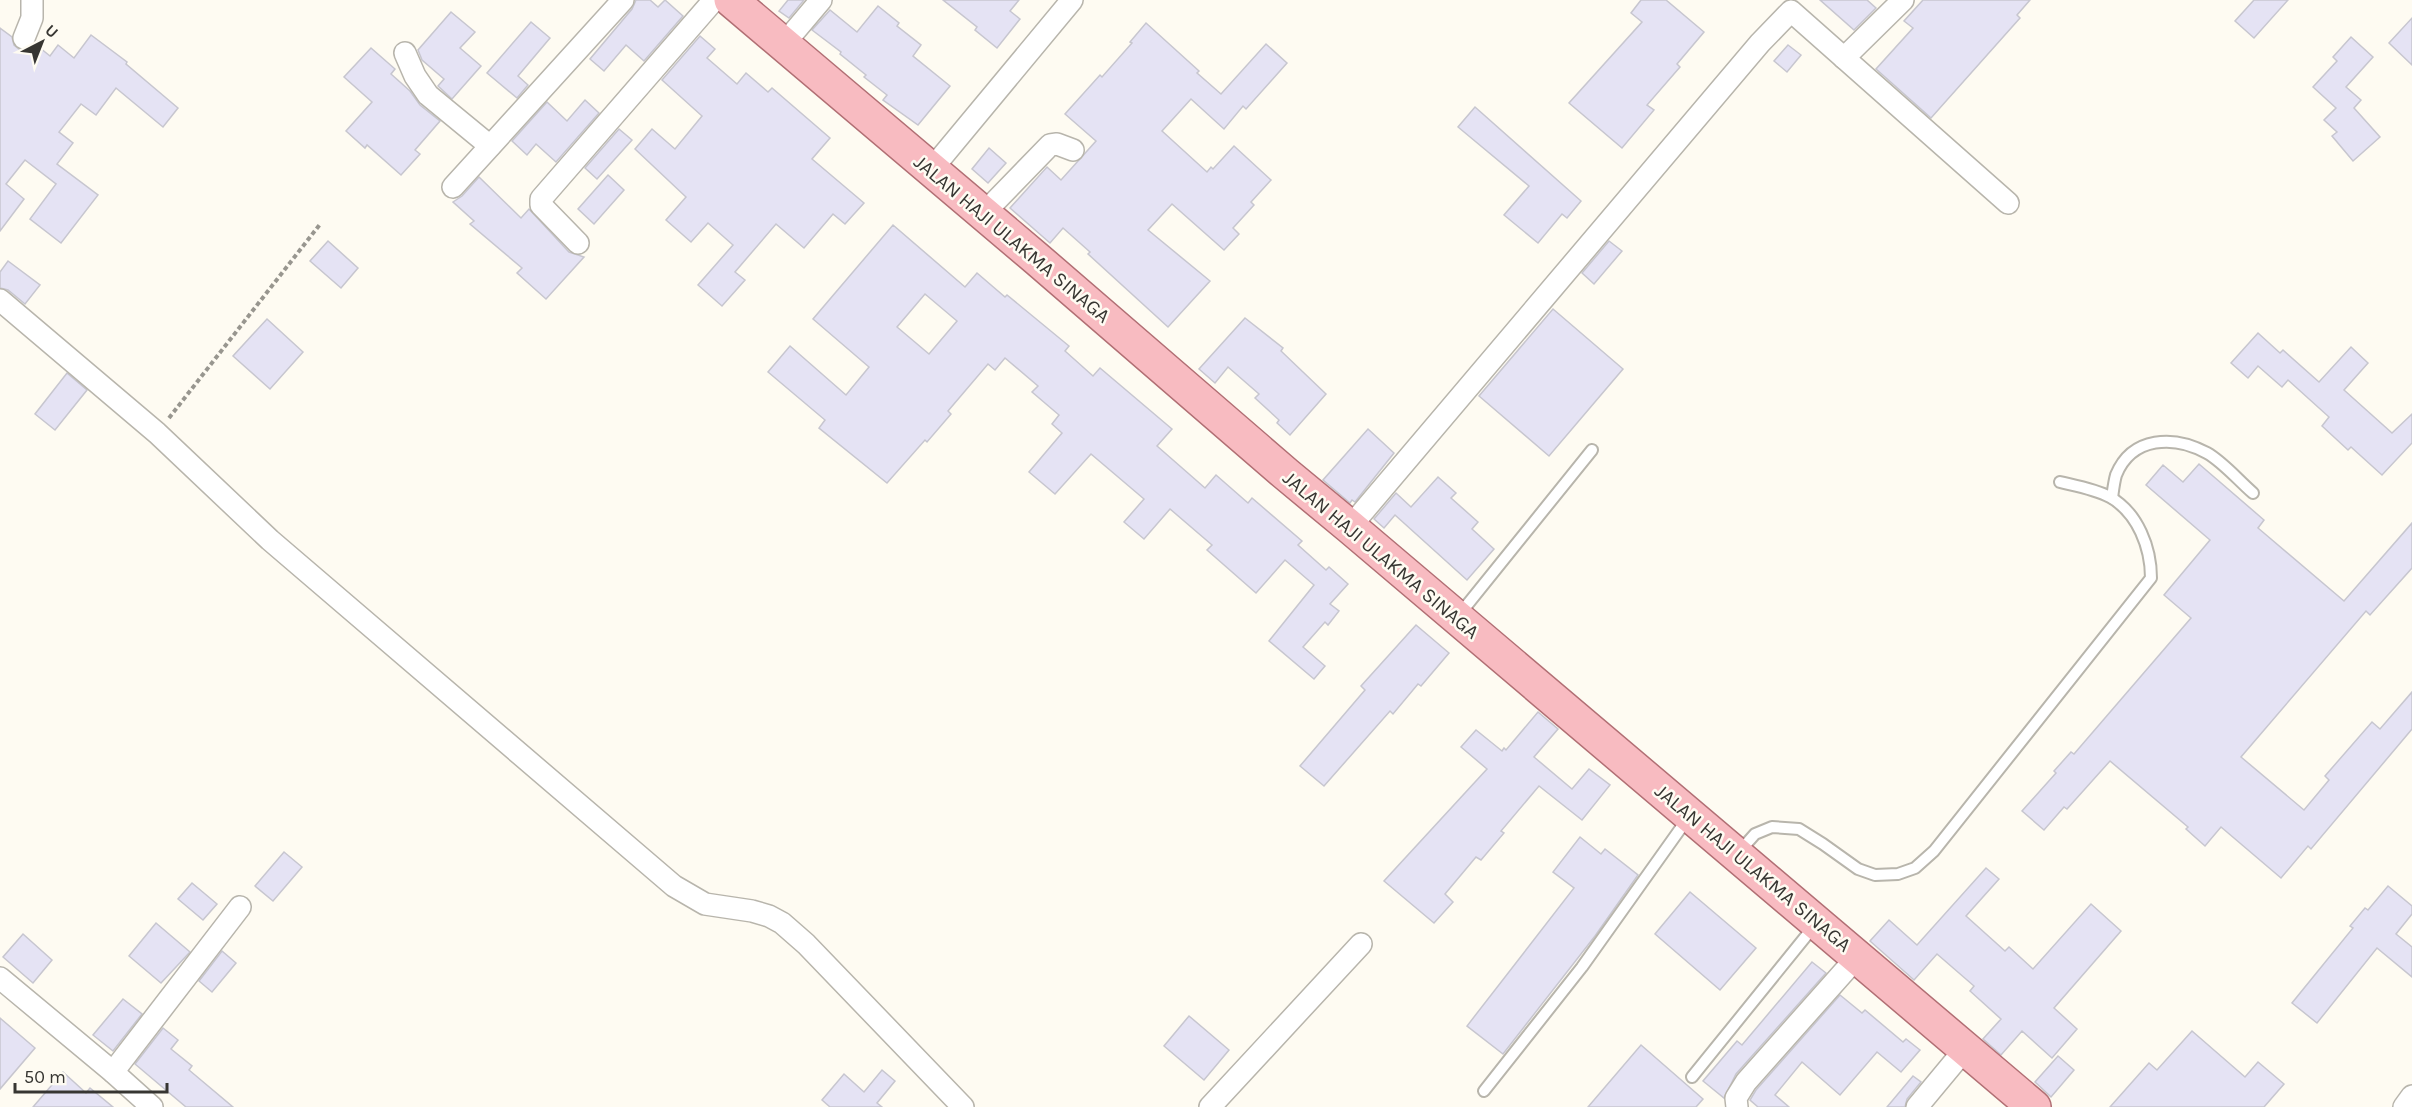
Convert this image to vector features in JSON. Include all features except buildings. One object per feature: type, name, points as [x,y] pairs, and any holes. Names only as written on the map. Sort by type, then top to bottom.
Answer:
[{"type":"main road","name":"JALAN HAJI ULAKMA SINAGA","points":[[731,0],[1286,474],[2034,1107]]},
{"type":"street","points":[[24,38],[32,18],[32,0]]},
{"type":"street","points":[[453,186],[623,0]]},
{"type":"street","points":[[578,243],[546,213],[541,205],[541,199],[714,0]]},
{"type":"street","points":[[783,45],[821,0]]},
{"type":"street","points":[[931,170],[1072,0]]},
{"type":"street","points":[[1844,58],[1903,0]]},
{"type":"street","points":[[1350,527],[1760,43],[1785,5],[2008,202]]},
{"type":"street","points":[[405,53],[415,76],[428,95],[490,146]]},
{"type":"street","points":[[983,214],[1050,146],[1058,144],[1073,150]]},
{"type":"street","points":[[0,300],[158,433],[270,540],[674,886],[705,904],[752,911],[782,923],[806,944],[963,1107]]},
{"type":"street","points":[[114,1072],[240,907]]},
{"type":"street","points":[[1210,1107],[1361,944]]},
{"type":"street","points":[[1737,1107],[1736,1098],[1746,1082],[1858,956]]},
{"type":"street","points":[[0,978],[114,1072],[143,1104]]},
{"type":"street","points":[[1917,1107],[1966,1048]]},
{"type":"street","points":[[2404,1107],[2412,1096]]},
{"type":"lane","points":[[2112,498],[2116,476],[2126,458],[2147,443],[2166,440],[2208,454],[2253,493]]},
{"type":"lane","points":[[1456,618],[1592,450]]},
{"type":"lane","points":[[1736,854],[1755,834],[1772,827],[1799,829],[1858,869],[1875,875],[1898,874],[1915,868],[1934,851],[2151,578],[2151,560],[2143,534],[2112,498],[2090,489],[2060,482]]},
{"type":"lane","points":[[1484,1091],[1582,967],[1690,815]]},
{"type":"lane","points":[[1692,1077],[1818,922]]},
{"type":"path","points":[[158,433],[321,223]]}]
